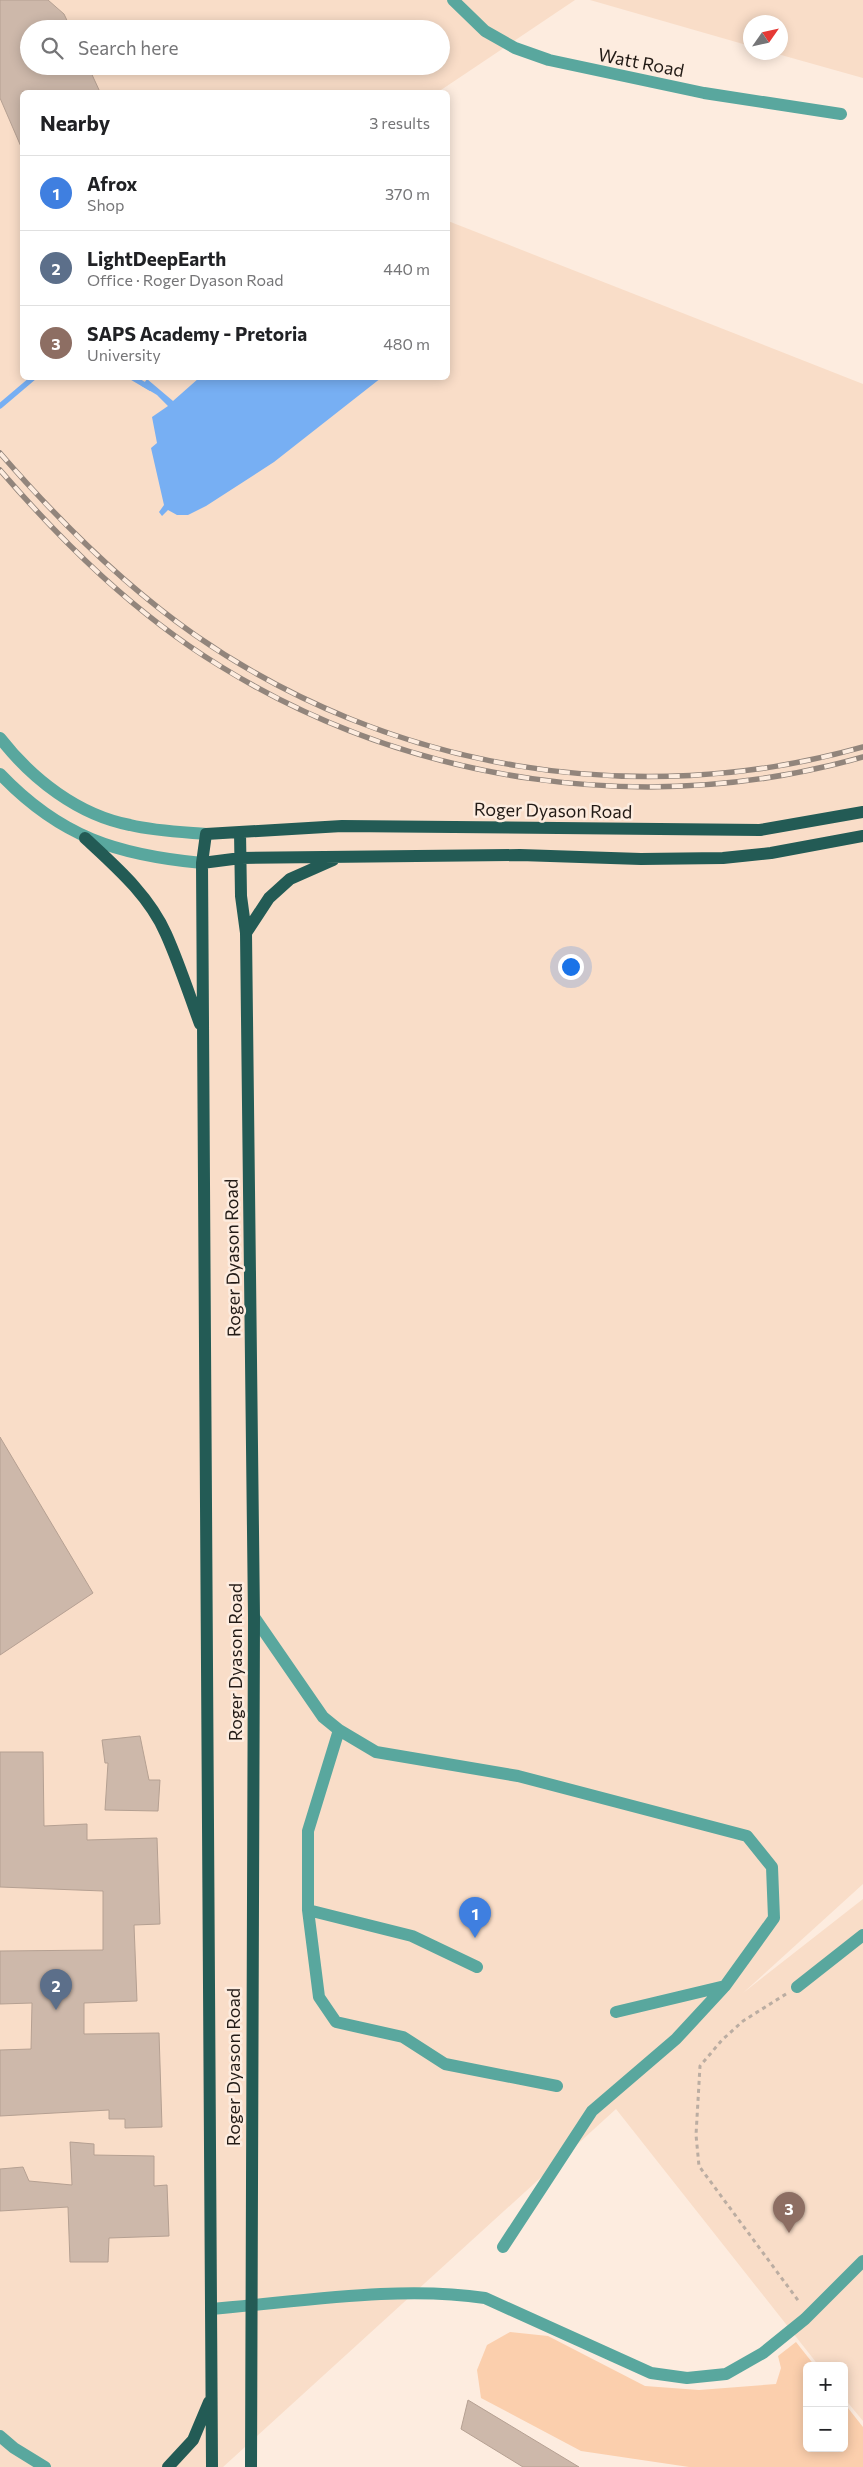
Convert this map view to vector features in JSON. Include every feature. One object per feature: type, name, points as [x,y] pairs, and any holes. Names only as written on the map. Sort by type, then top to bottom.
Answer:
[{"type":"main road","name":"Roger Dyason Road","points":[[212,2467],[202,863],[206,834],[342,826],[760,830],[863,812]]},
{"type":"main road","name":"Roger Dyason Road","points":[[240,832],[241,896],[246,933],[254,1617],[251,2467]]},
{"type":"main road","points":[[202,863],[241,858],[520,855],[641,859],[723,858],[771,853],[863,836]]},
{"type":"main road","points":[[85,838],[121,872],[154,912],[166,933],[203,1033]]},
{"type":"main road","points":[[246,933],[270,898],[290,879],[340,858]]},
{"type":"main road","points":[[168,2467],[193,2440],[211,2397]]},
{"type":"street","name":"Watt Road","points":[[453,0],[485,30],[515,48],[549,60],[704,93],[841,114]]},
{"type":"street","points":[[0,738],[38,779],[79,806],[129,825],[206,834]]},
{"type":"street","points":[[0,774],[47,817],[85,838],[131,853],[162,860],[202,863]]},
{"type":"street","points":[[254,1617],[324,1717],[339,1730],[376,1752],[518,1776],[747,1836],[772,1867],[774,1918],[725,1986],[676,2039],[592,2111],[503,2247]]},
{"type":"street","points":[[339,1730],[308,1831],[308,1910],[319,1997],[336,2022],[403,2037],[445,2064],[557,2086]]},
{"type":"street","points":[[308,1910],[412,1936],[477,1967]]},
{"type":"street","points":[[797,1987],[863,1935]]},
{"type":"street","points":[[616,2012],[725,1986]]},
{"type":"street","points":[[211,2309],[388,2295],[460,2294],[485,2298],[651,2373],[687,2378],[726,2374],[747,2364],[809,2316],[863,2261]]},
{"type":"street","points":[[0,2436],[14,2448],[45,2467]]},
{"type":"path","points":[[797,1987],[743,2021],[722,2040],[700,2066],[696,2135],[699,2166],[809,2316]]},
{"type":"shaded area","points":[[0,0],[575,0],[441,90],[20,90],[20,380],[450,380],[450,222],[863,384],[863,1884],[743,1993],[863,1899],[863,2421],[848,2403],[848,2362],[816,2362],[616,2109],[223,2467],[0,2467]]},
{"type":"shaded area","points":[[590,0],[863,0],[863,78],[788,57],[788,15],[743,15],[743,44]]},
{"type":"shaded area","points":[[510,2332],[548,2336],[645,2386],[699,2390],[776,2384],[781,2368],[778,2356],[796,2342],[812,2362],[803,2362],[803,2452],[848,2452],[848,2408],[863,2427],[863,2467],[689,2467],[581,2451],[481,2398],[477,2370],[487,2345]]},
{"type":"water","points":[[148,380],[173,401],[197,380],[378,380],[274,462],[206,506],[188,515],[177,515],[168,510],[162,516],[159,512],[164,505],[151,448],[157,443],[152,417],[168,406],[157,395],[142,386]]},
{"type":"building","points":[[0,0],[48,0],[64,14],[67,20],[20,20],[20,75],[92,75],[99,90],[20,90],[20,144],[0,98]]},
{"type":"building","points":[[0,1437],[93,1593],[0,1655]]},
{"type":"building","points":[[140,1736],[149,1780],[160,1780],[158,1811],[105,1810],[108,1763],[105,1763],[102,1740]]},
{"type":"building","points":[[0,1752],[43,1752],[44,1826],[87,1824],[87,1840],[157,1838],[160,1924],[134,1925],[137,2001],[84,2003],[84,2034],[159,2033],[162,2127],[125,2128],[125,2119],[109,2119],[109,2110],[0,2116],[0,2050],[31,2049],[32,2003],[0,2004],[0,1951],[103,1950],[103,1891],[0,1887]]},
{"type":"building","points":[[70,2142],[94,2144],[94,2155],[154,2156],[154,2186],[167,2185],[169,2236],[109,2238],[108,2262],[70,2262],[68,2207],[0,2211],[0,2169],[23,2167],[29,2181],[72,2185]]},
{"type":"building","points":[[468,2400],[579,2467],[523,2467],[461,2429]]},
{"type":"waterway","points":[[0,406],[31,380]]},
{"type":"waterway","points":[[136,380],[150,388]]},
{"type":"railway","points":[[0,453],[45,503],[92,550],[142,594],[195,635],[270,681],[349,718],[432,747],[517,766],[603,775],[690,775],[777,766],[863,747]]},
{"type":"railway","points":[[0,470],[75,551],[130,601],[189,646],[220,666],[294,706],[371,739],[450,763],[532,779],[615,786],[698,785],[781,775],[863,757]]},
{"type":"place","name":"Afrox","points":[[475,1938]]},
{"type":"place","name":"LightDeepEarth","points":[[56,2010]]},
{"type":"place","name":"SAPS Academy - Pretoria","points":[[789,2233]]}]
